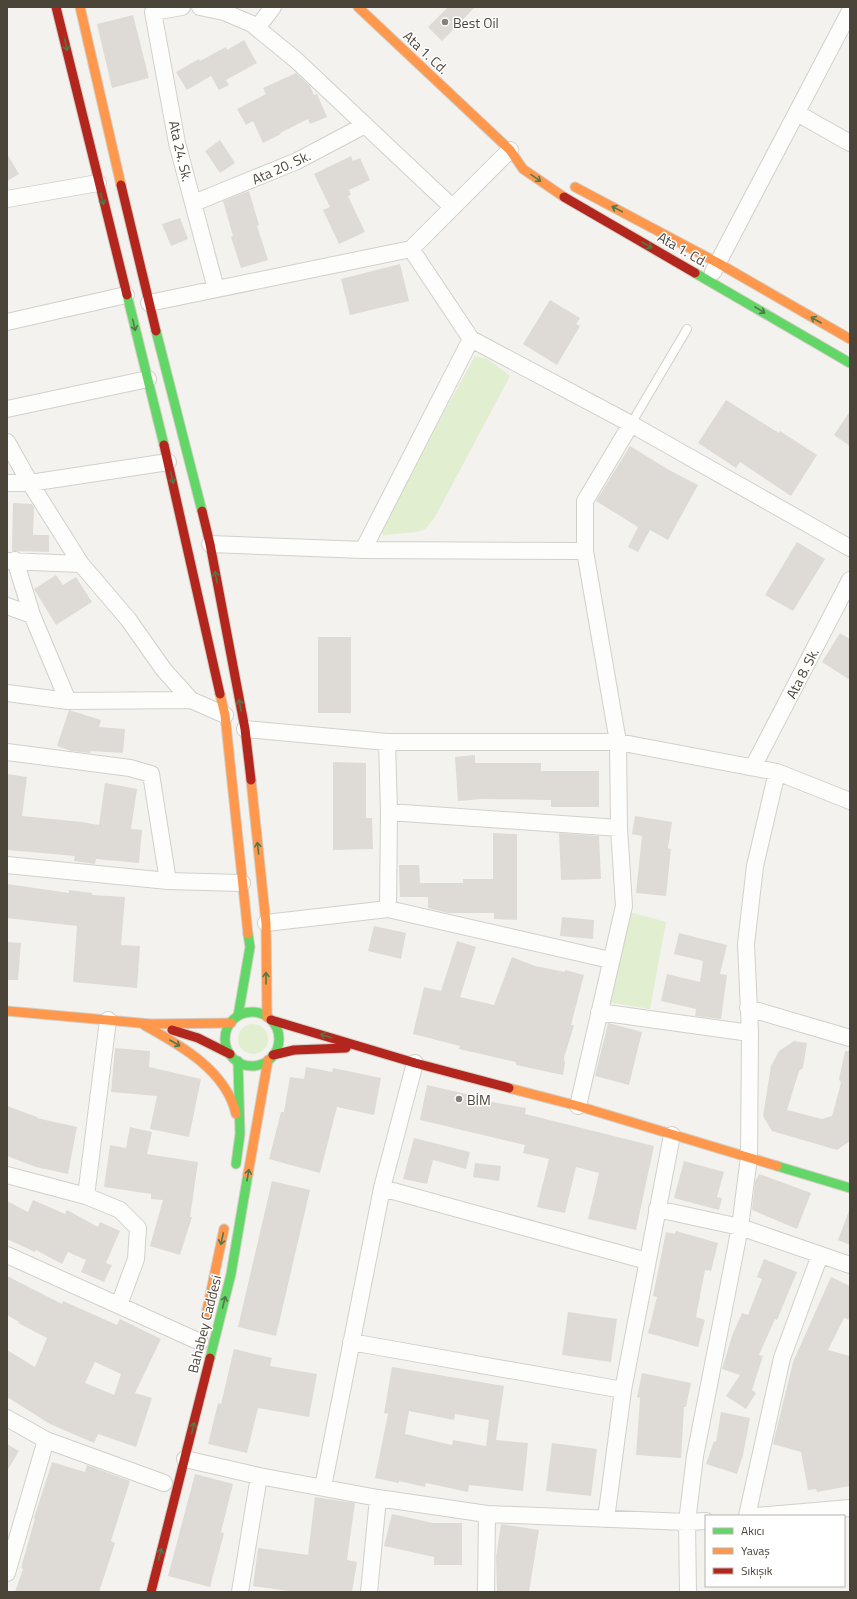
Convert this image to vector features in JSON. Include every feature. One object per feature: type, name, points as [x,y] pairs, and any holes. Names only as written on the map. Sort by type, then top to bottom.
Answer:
[{"type":"street","points":[[56,7],[98,183],[168,462],[225,715],[250,947],[238,1016]]},
{"type":"street","points":[[80,7],[148,303],[210,544],[245,729],[266,923],[269,1018],[278,1033],[277,1048],[271,1057]]},
{"type":"street","name":"Ata 24. Sk.","points":[[182,7],[153,12],[177,143],[216,289]]},
{"type":"street","points":[[200,7],[224,12],[252,24],[296,60],[452,207]]},
{"type":"street","points":[[257,28],[273,7]]},
{"type":"street","name":"Ata 1. Cd.","points":[[358,7],[510,150],[523,169],[570,201],[709,280],[850,363]]},
{"type":"street","points":[[709,280],[850,11]]},
{"type":"street","points":[[797,113],[850,143]]},
{"type":"street","name":"Ata 20. Sk.","points":[[194,203],[296,162],[365,125]]},
{"type":"street","points":[[148,303],[411,248],[510,150]]},
{"type":"street","name":"Ata 1. Cd.","points":[[510,150],[527,155]]},
{"type":"street","points":[[7,199],[98,183]]},
{"type":"street","name":"Ata 1. Cd.","points":[[570,184],[718,263],[850,340]]},
{"type":"street","points":[[411,248],[472,338],[630,424],[850,548]]},
{"type":"street","points":[[7,322],[126,295]]},
{"type":"street","points":[[363,550],[472,338]]},
{"type":"street","points":[[7,410],[148,379]]},
{"type":"street","points":[[578,1106],[610,960],[624,906],[619,828],[618,742],[585,551],[585,500],[630,424]]},
{"type":"street","points":[[7,442],[30,483],[81,564],[128,619],[164,670],[190,700]]},
{"type":"street","points":[[7,483],[30,483],[168,462]]},
{"type":"street","points":[[210,544],[363,550],[585,551]]},
{"type":"street","points":[[68,701],[11,560],[81,564]]},
{"type":"street","name":"Ata 8. Sk.","points":[[753,767],[850,580]]},
{"type":"street","points":[[7,606],[32,615]]},
{"type":"street","points":[[7,693],[68,701],[190,700],[225,715]]},
{"type":"street","points":[[245,729],[387,742],[618,742],[777,772],[850,800]]},
{"type":"street","points":[[387,742],[390,812],[388,909]]},
{"type":"street","points":[[7,752],[130,768],[151,774],[168,881]]},
{"type":"street","points":[[688,1592],[687,1522],[694,1456],[740,1227],[748,1157],[750,1033],[746,944],[755,866],[777,772]]},
{"type":"street","points":[[390,812],[619,828]]},
{"type":"street","points":[[7,865],[168,881],[242,883]]},
{"type":"street","points":[[266,923],[388,909],[610,960]]},
{"type":"street","points":[[748,1008],[850,1038]]},
{"type":"street","points":[[7,1011],[141,1024],[231,1023]]},
{"type":"street","points":[[230,1054],[225,1038],[231,1023],[238,1016],[252,1012],[363,1048],[578,1106],[850,1188]]},
{"type":"street","points":[[599,1012],[750,1033]]},
{"type":"street","points":[[86,1196],[108,1020]]},
{"type":"street","points":[[141,1024],[200,1059],[214,1074],[236,1111],[240,1134]]},
{"type":"street","points":[[151,1024],[198,1038],[230,1054],[238,1061],[253,1065],[271,1057],[294,1050],[363,1048]]},
{"type":"street","name":"Bahabey Caddesi","points":[[151,1592],[231,1274],[271,1057]]},
{"type":"street","points":[[235,1176],[240,1134],[238,1061]]},
{"type":"street","points":[[323,1487],[382,1188],[415,1063]]},
{"type":"street","points":[[606,1519],[623,1390],[672,1135]]},
{"type":"street","points":[[7,1175],[86,1196],[120,1210],[138,1228],[136,1259],[119,1305]]},
{"type":"street","points":[[382,1188],[647,1261]]},
{"type":"street","points":[[657,1209],[740,1227],[850,1264]]},
{"type":"street","name":"Bahabey Caddesi","points":[[201,1338],[226,1220]]},
{"type":"street","points":[[7,1255],[119,1305],[201,1338]]},
{"type":"street","points":[[747,1515],[782,1358],[820,1255]]},
{"type":"street","points":[[351,1342],[623,1390]]},
{"type":"street","points":[[7,1418],[46,1440],[164,1483]]},
{"type":"street","points":[[7,1573],[9,1556],[46,1440]]},
{"type":"street","points":[[185,1459],[259,1476],[378,1498],[487,1514],[687,1522],[705,1520]]},
{"type":"street","points":[[240,1592],[259,1476]]},
{"type":"street","points":[[369,1592],[378,1498]]},
{"type":"street","points":[[767,1515],[850,1508]]},
{"type":"street","points":[[486,1592],[487,1514]]},
{"type":"lane","points":[[630,424],[687,329]]},
{"type":"green space","points":[[475,356],[488,359],[510,376],[435,517],[425,529],[417,532],[384,535],[379,530]]},
{"type":"green space","points":[[626,911],[666,922],[650,1009],[608,1002]]},
{"type":"green space","points":[[253,1024],[259,1025],[267,1033],[267,1045],[259,1053],[253,1054],[247,1053],[239,1045],[238,1039],[239,1033],[247,1025]]},
{"type":"building","points":[[448,7],[475,7],[442,41],[428,27]]},
{"type":"building","points":[[133,15],[149,78],[112,88],[97,24]]},
{"type":"building","points":[[244,40],[257,63],[226,80],[229,85],[219,90],[211,76],[187,90],[176,72],[199,59],[200,61],[226,47],[227,50]]},
{"type":"building","points":[[296,73],[310,86],[314,95],[317,94],[327,117],[310,124],[308,119],[263,143],[253,121],[246,125],[237,109],[266,94],[263,88]]},
{"type":"building","points":[[220,140],[235,163],[220,173],[205,151]]},
{"type":"building","points":[[7,154],[19,174],[7,181]]},
{"type":"building","points":[[351,156],[353,161],[360,158],[370,180],[349,190],[351,195],[348,196],[365,232],[339,244],[323,210],[330,207],[314,174]]},
{"type":"building","points":[[249,191],[259,225],[257,226],[268,260],[241,268],[231,237],[233,236],[223,201]]},
{"type":"building","points":[[180,218],[188,239],[171,246],[162,224]]},
{"type":"building","points":[[400,264],[409,301],[350,315],[341,279]]},
{"type":"building","points":[[550,300],[580,318],[576,324],[580,326],[557,365],[523,344]]},
{"type":"building","points":[[726,400],[779,433],[780,431],[817,455],[791,496],[740,462],[736,468],[698,443]]},
{"type":"building","points":[[850,411],[850,446],[834,435]]},
{"type":"building","points":[[630,446],[669,470],[698,485],[668,540],[650,530],[638,552],[628,547],[638,527],[596,501]]},
{"type":"building","points":[[13,503],[32,504],[34,508],[33,535],[49,535],[49,552],[12,551]]},
{"type":"building","points":[[797,542],[825,559],[793,611],[765,595]]},
{"type":"building","points":[[56,575],[63,585],[76,577],[92,602],[56,625],[34,589]]},
{"type":"building","points":[[840,633],[850,639],[850,680],[822,662]]},
{"type":"building","points":[[318,637],[351,637],[351,713],[318,713]]},
{"type":"building","points":[[69,710],[101,720],[99,727],[125,729],[123,753],[91,751],[90,753],[71,751],[57,746]]},
{"type":"building","points":[[475,755],[475,763],[541,763],[541,771],[599,771],[599,807],[551,807],[551,800],[483,799],[458,801],[455,757]]},
{"type":"building","points":[[333,762],[366,763],[366,818],[372,818],[373,849],[333,850]]},
{"type":"building","points":[[7,774],[27,777],[22,816],[99,825],[105,783],[137,789],[131,829],[142,830],[139,863],[96,859],[95,864],[74,861],[75,856],[7,850]]},
{"type":"building","points":[[635,816],[672,822],[668,848],[671,849],[666,896],[636,893],[642,836],[632,834]]},
{"type":"building","points":[[493,833],[517,834],[517,920],[494,919],[494,913],[448,913],[428,908],[428,897],[400,897],[399,865],[419,865],[420,883],[463,883],[463,879],[493,879]]},
{"type":"building","points":[[559,833],[599,836],[601,879],[561,880]]},
{"type":"building","points":[[7,884],[69,893],[69,890],[92,893],[92,895],[125,897],[121,945],[140,946],[137,988],[73,982],[77,926],[7,918]]},
{"type":"building","points":[[562,917],[594,920],[593,939],[560,936]]},
{"type":"building","points":[[374,926],[406,933],[401,959],[368,951]]},
{"type":"building","points":[[679,933],[727,945],[720,974],[727,975],[721,1019],[695,1016],[696,1009],[661,1001],[667,974],[700,982],[703,961],[674,954]]},
{"type":"building","points":[[457,941],[476,947],[460,997],[494,1005],[512,957],[535,966],[565,972],[565,970],[584,975],[571,1025],[574,1025],[564,1058],[565,1063],[563,1075],[516,1065],[516,1062],[459,1049],[460,1046],[413,1034],[424,987],[441,991]]},
{"type":"building","points":[[7,942],[21,943],[18,980],[7,980]]},
{"type":"building","points":[[608,1023],[642,1032],[629,1085],[595,1076]]},
{"type":"building","points":[[794,1041],[807,1043],[803,1068],[799,1071],[787,1110],[822,1119],[832,1116],[841,1083],[839,1079],[845,1051],[850,1051],[850,1141],[837,1150],[772,1131],[763,1116],[771,1066],[779,1051]]},
{"type":"building","points":[[115,1048],[150,1051],[149,1067],[201,1079],[189,1137],[150,1129],[157,1096],[111,1092]]},
{"type":"building","points":[[306,1067],[332,1072],[333,1068],[381,1078],[374,1115],[337,1107],[320,1173],[269,1159],[281,1112],[284,1112],[290,1077],[304,1079]]},
{"type":"building","points":[[427,1085],[488,1099],[487,1101],[526,1108],[525,1114],[654,1146],[636,1230],[588,1219],[599,1173],[576,1167],[565,1213],[537,1207],[549,1159],[523,1153],[525,1145],[420,1120]]},
{"type":"building","points":[[7,1106],[37,1118],[77,1127],[68,1174],[36,1167],[7,1156]]},
{"type":"building","points":[[130,1127],[152,1132],[147,1154],[198,1162],[190,1217],[192,1217],[180,1255],[150,1246],[163,1200],[151,1199],[151,1194],[104,1187],[110,1145],[126,1148]]},
{"type":"building","points":[[414,1138],[470,1152],[466,1169],[433,1160],[427,1184],[403,1179]]},
{"type":"building","points":[[684,1161],[724,1172],[717,1197],[722,1198],[719,1210],[674,1198]]},
{"type":"building","points":[[475,1163],[501,1166],[499,1181],[473,1177]]},
{"type":"building","points":[[759,1174],[811,1193],[797,1229],[752,1210],[755,1182]]},
{"type":"building","points":[[272,1181],[310,1190],[276,1336],[238,1327]]},
{"type":"building","points":[[33,1200],[65,1214],[67,1210],[98,1227],[100,1222],[120,1231],[106,1263],[112,1265],[104,1282],[81,1272],[86,1260],[68,1252],[62,1264],[36,1250],[35,1252],[7,1239],[7,1201],[28,1212]]},
{"type":"building","points":[[850,1211],[850,1245],[838,1240]]},
{"type":"building","points":[[676,1231],[718,1243],[711,1271],[705,1270],[696,1317],[705,1320],[698,1347],[648,1333],[657,1297],[653,1296],[666,1232],[675,1234]]},
{"type":"building","points":[[764,1259],[797,1272],[777,1320],[775,1319],[759,1355],[763,1356],[752,1390],[756,1393],[746,1409],[726,1396],[740,1375],[722,1369],[732,1336],[742,1313],[748,1315],[762,1279],[757,1277]]},
{"type":"building","points":[[7,1276],[62,1304],[63,1301],[117,1325],[120,1319],[161,1339],[135,1393],[152,1398],[136,1447],[98,1434],[94,1443],[50,1424],[7,1397],[7,1350],[35,1367],[47,1338],[18,1323],[19,1322],[7,1315]],"holes":[[[95,1362],[121,1374],[114,1395],[85,1383]]]},
{"type":"building","points":[[831,1277],[850,1286],[850,1320],[844,1318],[828,1350],[850,1356],[850,1486],[817,1492],[816,1489],[808,1490],[801,1452],[773,1444],[793,1362]]},
{"type":"building","points":[[568,1312],[617,1319],[611,1362],[562,1355]]},
{"type":"building","points":[[234,1349],[272,1358],[270,1366],[317,1374],[309,1417],[258,1408],[247,1453],[208,1444],[218,1403],[221,1404]]},
{"type":"building","points":[[392,1367],[504,1386],[496,1440],[528,1443],[523,1491],[469,1485],[468,1492],[426,1483],[425,1487],[399,1481],[399,1483],[375,1478],[388,1414],[384,1413]],"holes":[[[409,1411],[454,1420],[455,1414],[489,1420],[486,1446],[453,1440],[452,1445],[405,1434]]]},
{"type":"building","points":[[642,1373],[691,1383],[686,1407],[684,1407],[681,1458],[636,1455],[640,1398],[637,1397]]},
{"type":"building","points":[[721,1412],[750,1418],[743,1455],[737,1474],[706,1464],[714,1441],[716,1442]]},
{"type":"building","points":[[552,1443],[597,1449],[591,1496],[546,1491]]},
{"type":"building","points":[[7,1444],[19,1451],[7,1471]]},
{"type":"building","points":[[52,1462],[85,1472],[87,1465],[130,1481],[111,1541],[115,1543],[99,1592],[15,1592],[23,1569],[21,1568],[34,1518]]},
{"type":"building","points":[[195,1474],[233,1484],[221,1532],[224,1533],[210,1587],[168,1576]]},
{"type":"building","points":[[315,1497],[355,1503],[347,1560],[357,1562],[352,1592],[296,1592],[253,1586],[258,1548],[308,1555]]},
{"type":"building","points":[[392,1514],[433,1523],[462,1523],[462,1565],[434,1565],[434,1557],[384,1546]]},
{"type":"building","points":[[501,1524],[539,1530],[529,1592],[497,1592],[496,1557]]},
{"type":"traffic: fast","points":[[695,273],[850,363]]},
{"type":"traffic: fast","points":[[127,295],[164,445]]},
{"type":"traffic: fast","points":[[156,331],[202,511]]},
{"type":"traffic: fast","points":[[238,1016],[250,947],[248,934]]},
{"type":"traffic: fast","points":[[252,1012],[267,1017],[271,1020],[274,1024],[279,1039],[274,1054],[271,1058],[267,1061],[252,1066],[237,1061],[233,1058],[230,1054],[225,1039],[230,1024],[233,1020],[237,1017],[252,1012]]},
{"type":"traffic: fast","points":[[236,1164],[240,1134],[238,1061]]},
{"type":"traffic: fast","points":[[777,1166],[850,1188]]},
{"type":"traffic: fast","points":[[210,1358],[231,1274],[248,1174]]},
{"type":"traffic: slow","points":[[80,7],[121,185]]},
{"type":"traffic: slow","points":[[358,7],[510,150],[523,169],[564,197]]},
{"type":"traffic: slow","points":[[575,187],[718,263],[850,339]]},
{"type":"traffic: slow","points":[[220,694],[225,715],[248,934]]},
{"type":"traffic: slow","points":[[251,780],[266,923],[267,1017]]},
{"type":"traffic: slow","points":[[7,1011],[151,1024],[231,1023]]},
{"type":"traffic: slow","points":[[144,1025],[172,1041],[200,1060],[222,1084],[231,1098],[236,1114]]},
{"type":"traffic: slow","points":[[248,1174],[268,1060]]},
{"type":"traffic: slow","points":[[509,1088],[578,1106],[777,1166]]},
{"type":"traffic: slow","points":[[206,1315],[224,1229]]},
{"type":"traffic: jam","points":[[56,7],[127,295]]},
{"type":"traffic: jam","points":[[121,185],[156,331]]},
{"type":"traffic: jam","points":[[564,197],[695,273]]},
{"type":"traffic: jam","points":[[164,445],[220,694]]},
{"type":"traffic: jam","points":[[202,511],[210,544],[245,729],[251,780]]},
{"type":"traffic: jam","points":[[271,1020],[415,1063],[509,1088]]},
{"type":"traffic: jam","points":[[172,1030],[198,1038],[230,1054]]},
{"type":"traffic: jam","points":[[273,1055],[294,1050],[346,1048]]},
{"type":"traffic: jam","points":[[151,1592],[210,1358]]},
{"type":"place","name":"Best Oil","points":[[445,22]]},
{"type":"place","name":"BİM","points":[[459,1099]]}]
